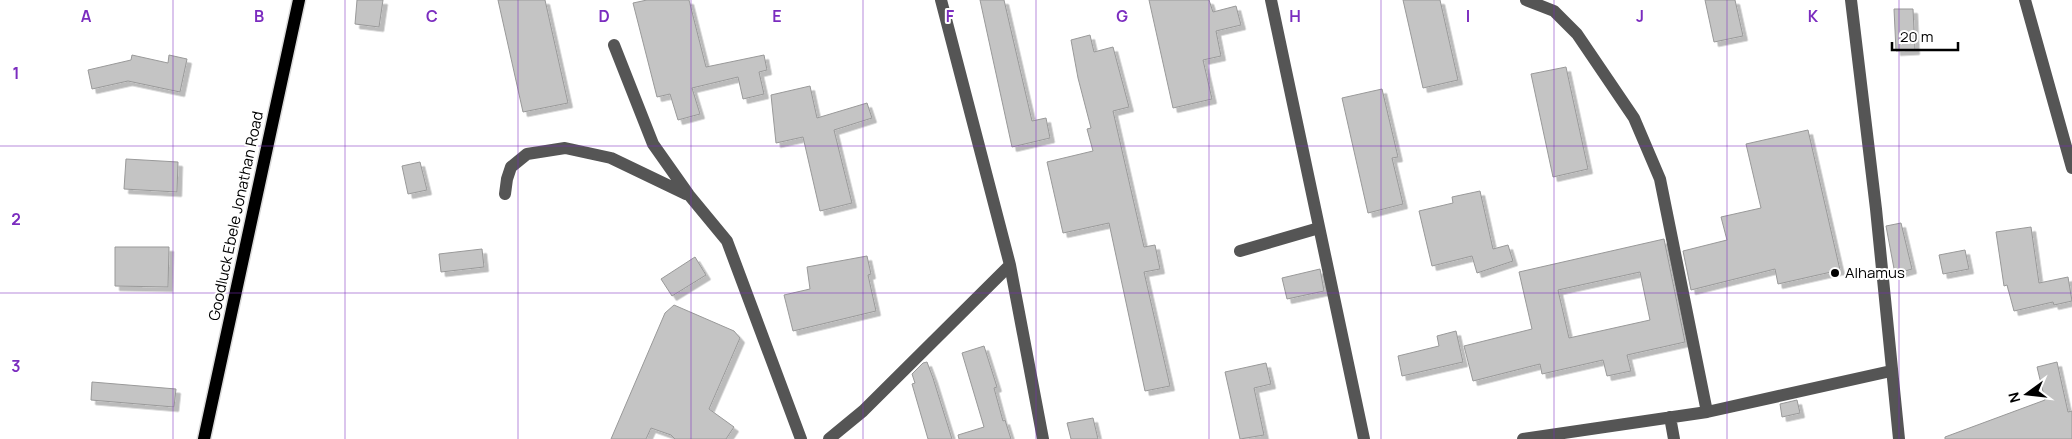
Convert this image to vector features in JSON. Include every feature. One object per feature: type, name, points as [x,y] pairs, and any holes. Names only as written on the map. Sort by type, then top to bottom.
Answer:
[{"type":"main road","name":"Goodluck Ebele Jonathan Road","points":[[204,439],[298,0]]},
{"type":"street","points":[[941,0],[1010,265],[1043,439]]},
{"type":"street","points":[[1271,0],[1364,439]]},
{"type":"street","points":[[1526,0],[1554,11],[1577,34],[1634,118],[1660,179],[1707,412]]},
{"type":"street","points":[[1851,0],[1876,209],[1899,439]]},
{"type":"street","points":[[2025,0],[2072,168]]},
{"type":"street","points":[[614,45],[654,144],[688,195],[727,241],[801,439]]},
{"type":"street","points":[[506,194],[507,179],[511,167],[527,154],[565,148],[611,158],[688,195]]},
{"type":"street","points":[[1240,251],[1319,228]]},
{"type":"street","points":[[829,439],[863,411],[1010,265]]},
{"type":"street","points":[[1523,439],[1707,412],[1891,371]]},
{"type":"street","points":[[1670,417],[1674,439]]},
{"type":"building","points":[[357,0],[383,0],[379,27],[355,24]]},
{"type":"building","points":[[498,0],[545,0],[568,103],[523,112]]},
{"type":"building","points":[[647,0],[689,0],[706,67],[764,55],[767,70],[759,72],[764,94],[743,99],[738,77],[692,88],[700,114],[678,120],[670,94],[657,97],[633,3]]},
{"type":"building","points":[[980,0],[1004,0],[1032,121],[1046,118],[1050,138],[1012,147]]},
{"type":"building","points":[[1149,0],[1209,0],[1213,12],[1236,6],[1241,25],[1216,31],[1221,56],[1203,60],[1212,99],[1173,108]]},
{"type":"building","points":[[1403,0],[1440,0],[1458,80],[1423,88]]},
{"type":"building","points":[[1705,0],[1735,0],[1743,36],[1714,42]]},
{"type":"building","points":[[1894,9],[1913,9],[1915,50],[1896,51]]},
{"type":"building","points":[[1090,35],[1094,52],[1113,47],[1129,107],[1113,111],[1144,247],[1155,245],[1160,269],[1144,272],[1170,386],[1145,391],[1109,223],[1063,233],[1047,162],[1093,151],[1087,129],[1091,128],[1078,78],[1071,40]]},
{"type":"building","points":[[132,55],[168,63],[169,55],[187,59],[180,92],[128,81],[92,89],[88,70],[131,60]]},
{"type":"building","points":[[1566,67],[1588,169],[1553,177],[1531,74]]},
{"type":"building","points":[[810,86],[817,118],[867,103],[872,118],[834,130],[852,203],[820,211],[803,137],[776,143],[771,95]]},
{"type":"building","points":[[1382,89],[1398,157],[1392,158],[1403,204],[1368,213],[1342,98]]},
{"type":"building","points":[[1808,130],[1840,270],[1778,284],[1775,269],[1691,290],[1683,251],[1727,240],[1721,217],[1761,208],[1746,144]]},
{"type":"building","points":[[126,159],[178,162],[177,192],[124,189]]},
{"type":"building","points":[[420,162],[427,190],[408,194],[402,166]]},
{"type":"building","points":[[1480,191],[1493,249],[1508,245],[1513,261],[1477,273],[1472,256],[1432,266],[1419,211],[1453,203],[1452,197]]},
{"type":"building","points":[[1901,223],[1912,269],[1895,274],[1886,226]]},
{"type":"building","points":[[2031,227],[2039,283],[2068,277],[2072,301],[2054,305],[2053,302],[2014,311],[2007,285],[2004,286],[1996,232]]},
{"type":"building","points":[[1664,239],[1685,342],[1627,355],[1631,371],[1607,376],[1603,360],[1542,374],[1540,364],[1473,381],[1464,346],[1532,329],[1519,272]],"holes":[[[1640,272],[1650,320],[1569,338],[1558,290]]]},
{"type":"building","points":[[115,247],[169,247],[168,287],[115,286]]},
{"type":"building","points":[[482,249],[484,267],[441,272],[439,254]]},
{"type":"building","points":[[1965,250],[1969,269],[1943,274],[1939,255]]},
{"type":"building","points":[[867,256],[871,274],[868,275],[876,311],[793,331],[784,295],[810,289],[807,267]]},
{"type":"building","points":[[695,257],[706,275],[672,296],[661,279]]},
{"type":"building","points":[[1320,269],[1324,291],[1287,299],[1282,278]]},
{"type":"building","points":[[674,305],[734,331],[740,338],[709,409],[734,427],[726,439],[675,439],[671,435],[651,428],[646,439],[611,439],[665,313]]},
{"type":"building","points":[[1456,331],[1463,362],[1402,376],[1398,356],[1439,346],[1437,336]]},
{"type":"building","points":[[984,346],[997,387],[994,388],[1003,421],[1005,420],[1011,439],[959,439],[958,435],[984,427],[962,353]]},
{"type":"building","points":[[927,362],[952,439],[928,439],[912,384],[915,383],[912,374],[923,363]]},
{"type":"building","points":[[2057,362],[2068,412],[2072,411],[2072,439],[1945,439],[1945,437],[2045,400],[2037,367]]},
{"type":"building","points":[[1266,363],[1271,384],[1254,388],[1264,435],[1240,439],[1225,372]]},
{"type":"building","points":[[92,382],[176,389],[174,407],[91,400]]},
{"type":"building","points":[[1797,400],[1800,413],[1782,417],[1780,404]]},
{"type":"building","points":[[1093,418],[1098,439],[1071,439],[1067,423]]},
{"type":"place","name":"Alhamus","points":[[1835,273]]}]
